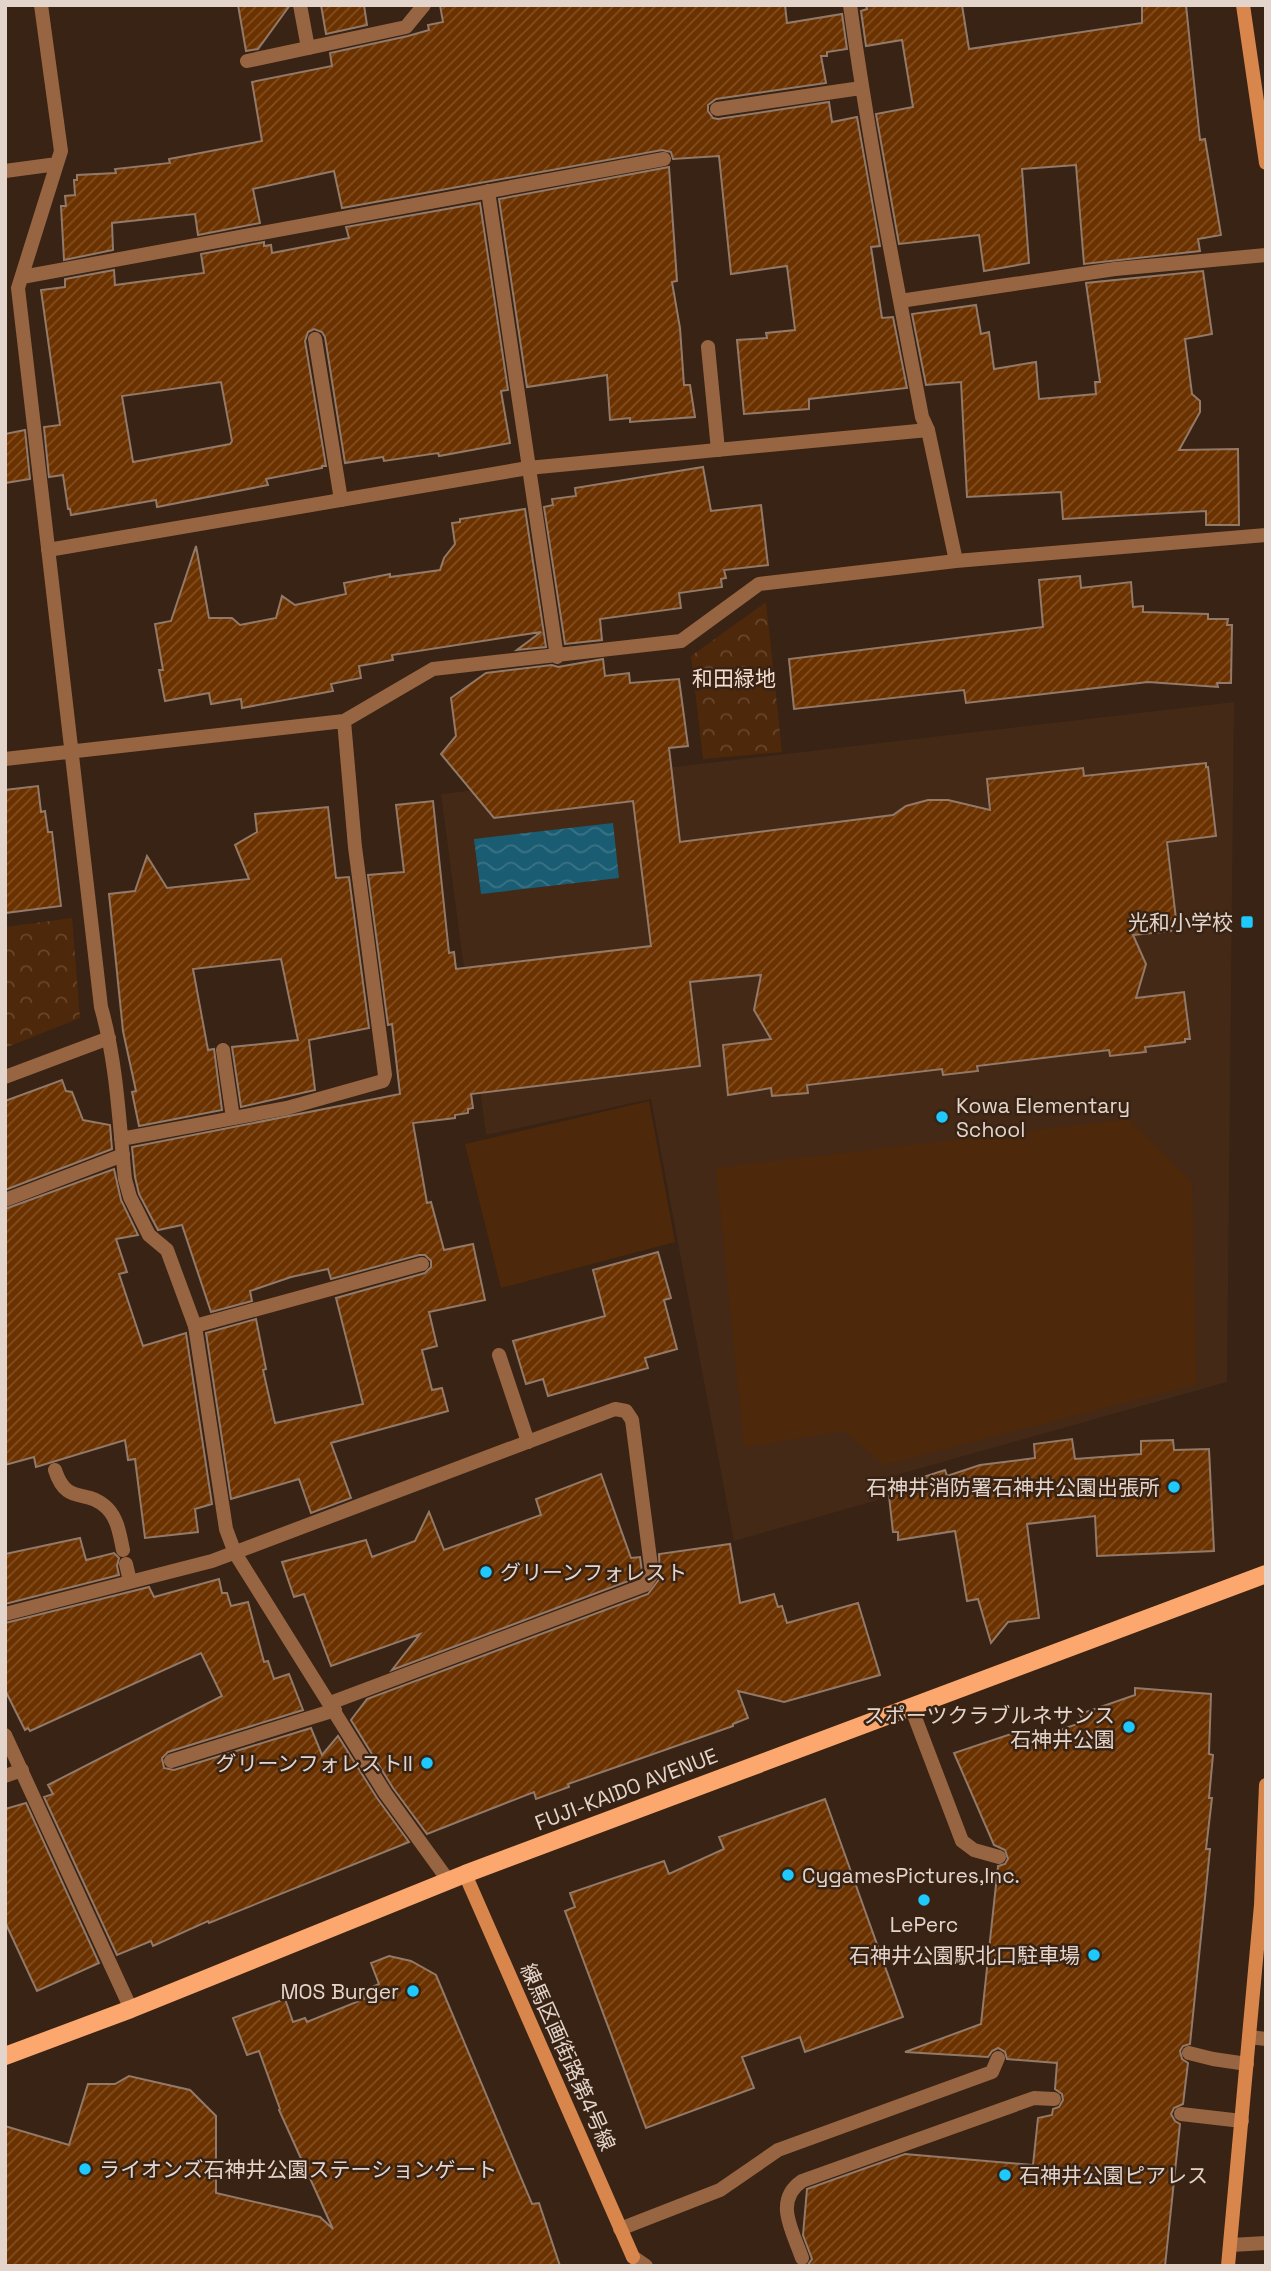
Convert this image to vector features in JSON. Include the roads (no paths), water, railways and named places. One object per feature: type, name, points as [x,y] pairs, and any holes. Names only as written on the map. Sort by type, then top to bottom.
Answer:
[{"type":"main road","name":"FUJI-KAIDO AVENUE","points":[[5,2056],[131,2009],[448,1880],[1266,1574]]},
{"type":"street","points":[[41,5],[61,151],[18,288],[101,1007],[109,1038],[130,1197],[149,1235],[167,1250],[195,1326],[226,1529],[236,1553],[385,1793],[448,1880]]},
{"type":"street","points":[[300,5],[308,48]]},
{"type":"street","points":[[247,61],[406,27],[424,5]]},
{"type":"street","points":[[850,5],[861,88],[922,417],[928,430],[956,561]]},
{"type":"street","points":[[1243,5],[1266,163]]},
{"type":"street","points":[[717,109],[861,88]]},
{"type":"street","points":[[22,277],[664,159]]},
{"type":"street","points":[[5,171],[57,164]]},
{"type":"street","points":[[488,191],[556,657]]},
{"type":"street","points":[[900,301],[1115,269],[1266,255]]},
{"type":"street","points":[[315,339],[341,500]]},
{"type":"street","points":[[708,347],[718,450]]},
{"type":"street","points":[[48,550],[528,468],[928,430]]},
{"type":"street","points":[[5,759],[344,721],[433,669],[681,641],[759,584],[956,561],[1266,535]]},
{"type":"street","points":[[121,1139],[299,1105],[383,1081],[385,1075],[355,847],[344,721]]},
{"type":"street","points":[[5,1077],[109,1038]]},
{"type":"street","points":[[223,1050],[233,1118]]},
{"type":"street","points":[[5,1200],[123,1155]]},
{"type":"street","points":[[195,1326],[422,1264]]},
{"type":"street","points":[[499,1355],[528,1442]]},
{"type":"street","points":[[5,1614],[212,1561],[615,1409],[626,1410],[632,1420],[652,1574],[645,1585],[333,1707],[171,1761]]},
{"type":"street","points":[[55,1470],[67,1492],[90,1498],[106,1507],[117,1524],[130,1581]]},
{"type":"street","points":[[911,1707],[962,1841],[974,1850],[999,1857]]},
{"type":"street","points":[[5,1735],[131,2009]]},
{"type":"street","points":[[5,1776],[22,1770]]},
{"type":"street","points":[[1228,2266],[1263,1904],[1266,1785]]},
{"type":"street","name":"練馬区画街路第4号線","points":[[465,1874],[633,2262]]},
{"type":"street","points":[[1249,2037],[1266,2039]]},
{"type":"street","points":[[1189,2053],[1247,2064]]},
{"type":"street","points":[[620,2229],[720,2190],[778,2150],[992,2072],[998,2058]]},
{"type":"street","points":[[802,2258],[787,2215],[786,2201],[792,2188],[802,2181],[1034,2098],[1054,2099]]},
{"type":"street","points":[[1181,2114],[1242,2121]]},
{"type":"street","points":[[1231,2245],[1266,2243]]},
{"type":"street","points":[[633,2262],[646,2266]]},
{"type":"water","points":[[613,823],[619,878],[481,894],[474,839]]},
{"type":"place","name":"光和小学校","points":[[1247,922]]},
{"type":"place","name":"Kowa Elementary School","points":[[942,1117]]},
{"type":"place","name":"石神井消防署石神井公園出張所","points":[[1174,1487]]},
{"type":"place","name":"グリーンフォレスト","points":[[486,1572]]},
{"type":"place","name":"スポーツクラブルネサンス 石神井公園","points":[[1129,1727]]},
{"type":"place","name":"グリーンフォレストII","points":[[427,1763]]},
{"type":"place","name":"CygamesPictures,Inc.","points":[[788,1875]]},
{"type":"place","name":"LePerc","points":[[924,1900]]},
{"type":"place","name":"石神井公園駅北口駐車場","points":[[1094,1955]]},
{"type":"place","name":"MOS Burger","points":[[413,1991]]},
{"type":"place","name":"ライオンズ石神井公園ステーションゲート","points":[[85,2169]]},
{"type":"place","name":"石神井公園ピアレス","points":[[1005,2175]]},
{"type":"park label","name":"和田緑地","points":[[734,678]]}]
